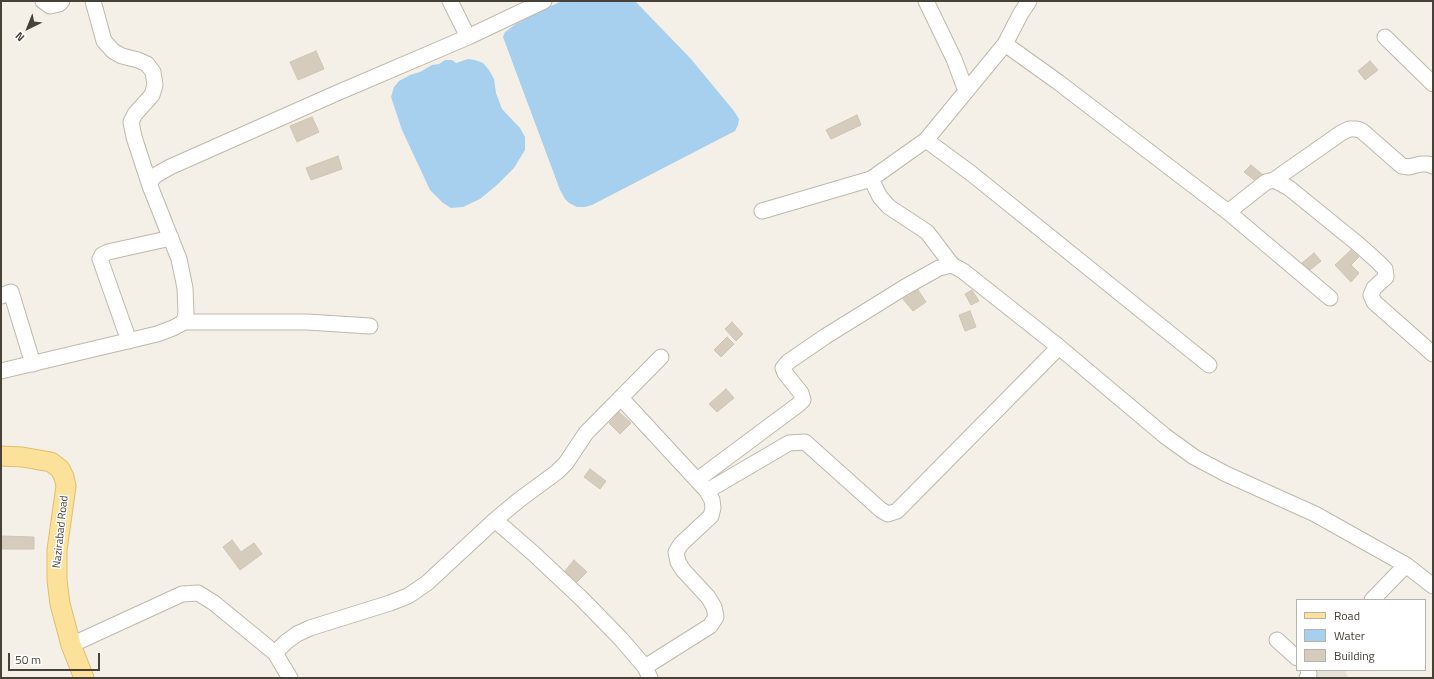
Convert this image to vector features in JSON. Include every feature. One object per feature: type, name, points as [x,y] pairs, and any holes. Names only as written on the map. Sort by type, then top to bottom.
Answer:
[{"type":"main road","name":"Nazirabad Road","points":[[1,456],[22,457],[51,462],[60,469],[64,477],[66,486],[57,550],[57,580],[60,604],[71,645],[84,678]]},
{"type":"street","points":[[43,1],[50,6],[59,4],[62,1]]},
{"type":"street","points":[[92,1],[104,41],[113,51],[122,56],[138,60],[146,64],[153,72],[155,85],[152,95],[135,114],[131,122],[134,137],[150,186],[180,259],[185,288],[186,313],[184,322]]},
{"type":"street","points":[[450,1],[468,37]]},
{"type":"street","points":[[150,186],[156,175],[170,167],[468,37],[544,1]]},
{"type":"street","points":[[926,1],[954,59],[966,91]]},
{"type":"street","points":[[762,211],[871,179],[926,140],[1005,44],[1022,5]]},
{"type":"street","points":[[1385,37],[1433,84]]},
{"type":"street","points":[[1005,44],[1058,82],[1228,212],[1330,298]]},
{"type":"street","points":[[1228,212],[1266,182],[1274,180],[1340,133],[1349,129],[1357,129],[1362,131],[1402,166],[1409,167],[1421,164],[1433,166]]},
{"type":"street","points":[[926,140],[972,174],[1209,365]]},
{"type":"street","points":[[871,179],[880,197],[889,207],[927,232],[952,265],[963,271],[1059,347],[1165,436],[1194,457],[1226,474],[1315,514],[1406,565],[1433,586]]},
{"type":"street","points":[[1274,180],[1289,188],[1385,269],[1386,276],[1374,288],[1371,295],[1374,302],[1433,354]]},
{"type":"street","points":[[129,341],[100,259],[102,255],[108,252],[171,238]]},
{"type":"street","points":[[702,485],[802,400],[801,393],[783,368],[788,362],[826,336],[905,288],[939,268],[952,265]]},
{"type":"street","points":[[1,296],[11,292],[33,364]]},
{"type":"street","points":[[1,371],[157,334],[184,322],[307,322],[370,326]]},
{"type":"street","points":[[702,485],[789,443],[805,442],[881,510],[888,514],[897,511],[1059,347]]},
{"type":"street","points":[[275,653],[297,634],[310,628],[366,612],[408,596],[427,583],[495,520],[557,472],[566,463],[586,433],[661,357]]},
{"type":"street","points":[[495,520],[582,599],[621,639],[648,673],[710,626],[716,617],[714,607],[708,597],[683,570],[678,562],[676,552],[681,544],[711,516],[714,508],[712,500],[702,485],[621,398]]},
{"type":"street","points":[[1373,599],[1406,565]]},
{"type":"street","points":[[71,645],[182,594],[198,593],[214,603],[275,653],[290,678]]},
{"type":"street","points":[[1277,640],[1296,657]]},
{"type":"shaded area","points":[[1318,671],[1345,671],[1348,678],[1312,678]]},
{"type":"water","points":[[562,1],[635,1],[691,59],[734,111],[739,119],[735,131],[592,205],[577,207],[569,203],[560,190],[503,37],[505,32],[516,24]]},
{"type":"water","points":[[468,59],[483,63],[489,70],[494,79],[496,93],[502,109],[520,128],[525,137],[525,150],[514,168],[480,199],[463,207],[451,208],[443,203],[430,190],[402,130],[391,97],[394,87],[399,81],[410,75],[420,72],[432,65],[439,64],[445,60],[452,60],[456,63]]},
{"type":"building","points":[[316,51],[324,69],[298,80],[290,62]]},
{"type":"building","points":[[1370,61],[1378,70],[1365,80],[1358,71]]},
{"type":"building","points":[[857,115],[861,125],[831,139],[826,130]]},
{"type":"building","points":[[312,117],[319,132],[297,142],[290,126]]},
{"type":"building","points":[[338,156],[342,169],[311,180],[306,168]]},
{"type":"building","points":[[1251,165],[1262,174],[1254,180],[1244,172]]},
{"type":"building","points":[[1351,250],[1359,257],[1351,265],[1359,273],[1351,282],[1335,265]]},
{"type":"building","points":[[1314,253],[1321,261],[1310,270],[1302,263]]},
{"type":"building","points":[[918,290],[926,302],[913,311],[903,299]]},
{"type":"building","points":[[972,290],[979,301],[971,305],[965,294]]},
{"type":"building","points":[[970,311],[976,327],[965,331],[959,315]]},
{"type":"building","points":[[732,322],[743,334],[736,341],[725,329]]},
{"type":"building","points":[[727,337],[734,344],[721,357],[714,350]]},
{"type":"building","points":[[726,389],[734,398],[717,412],[709,404]]},
{"type":"building","points":[[619,412],[631,423],[620,434],[609,423]]},
{"type":"building","points":[[590,469],[606,481],[600,489],[584,477]]},
{"type":"building","points":[[1,536],[34,537],[34,549],[1,549]]},
{"type":"building","points":[[232,540],[241,552],[254,543],[262,554],[240,570],[223,547]]},
{"type":"building","points":[[574,560],[587,572],[577,582],[565,571]]}]
